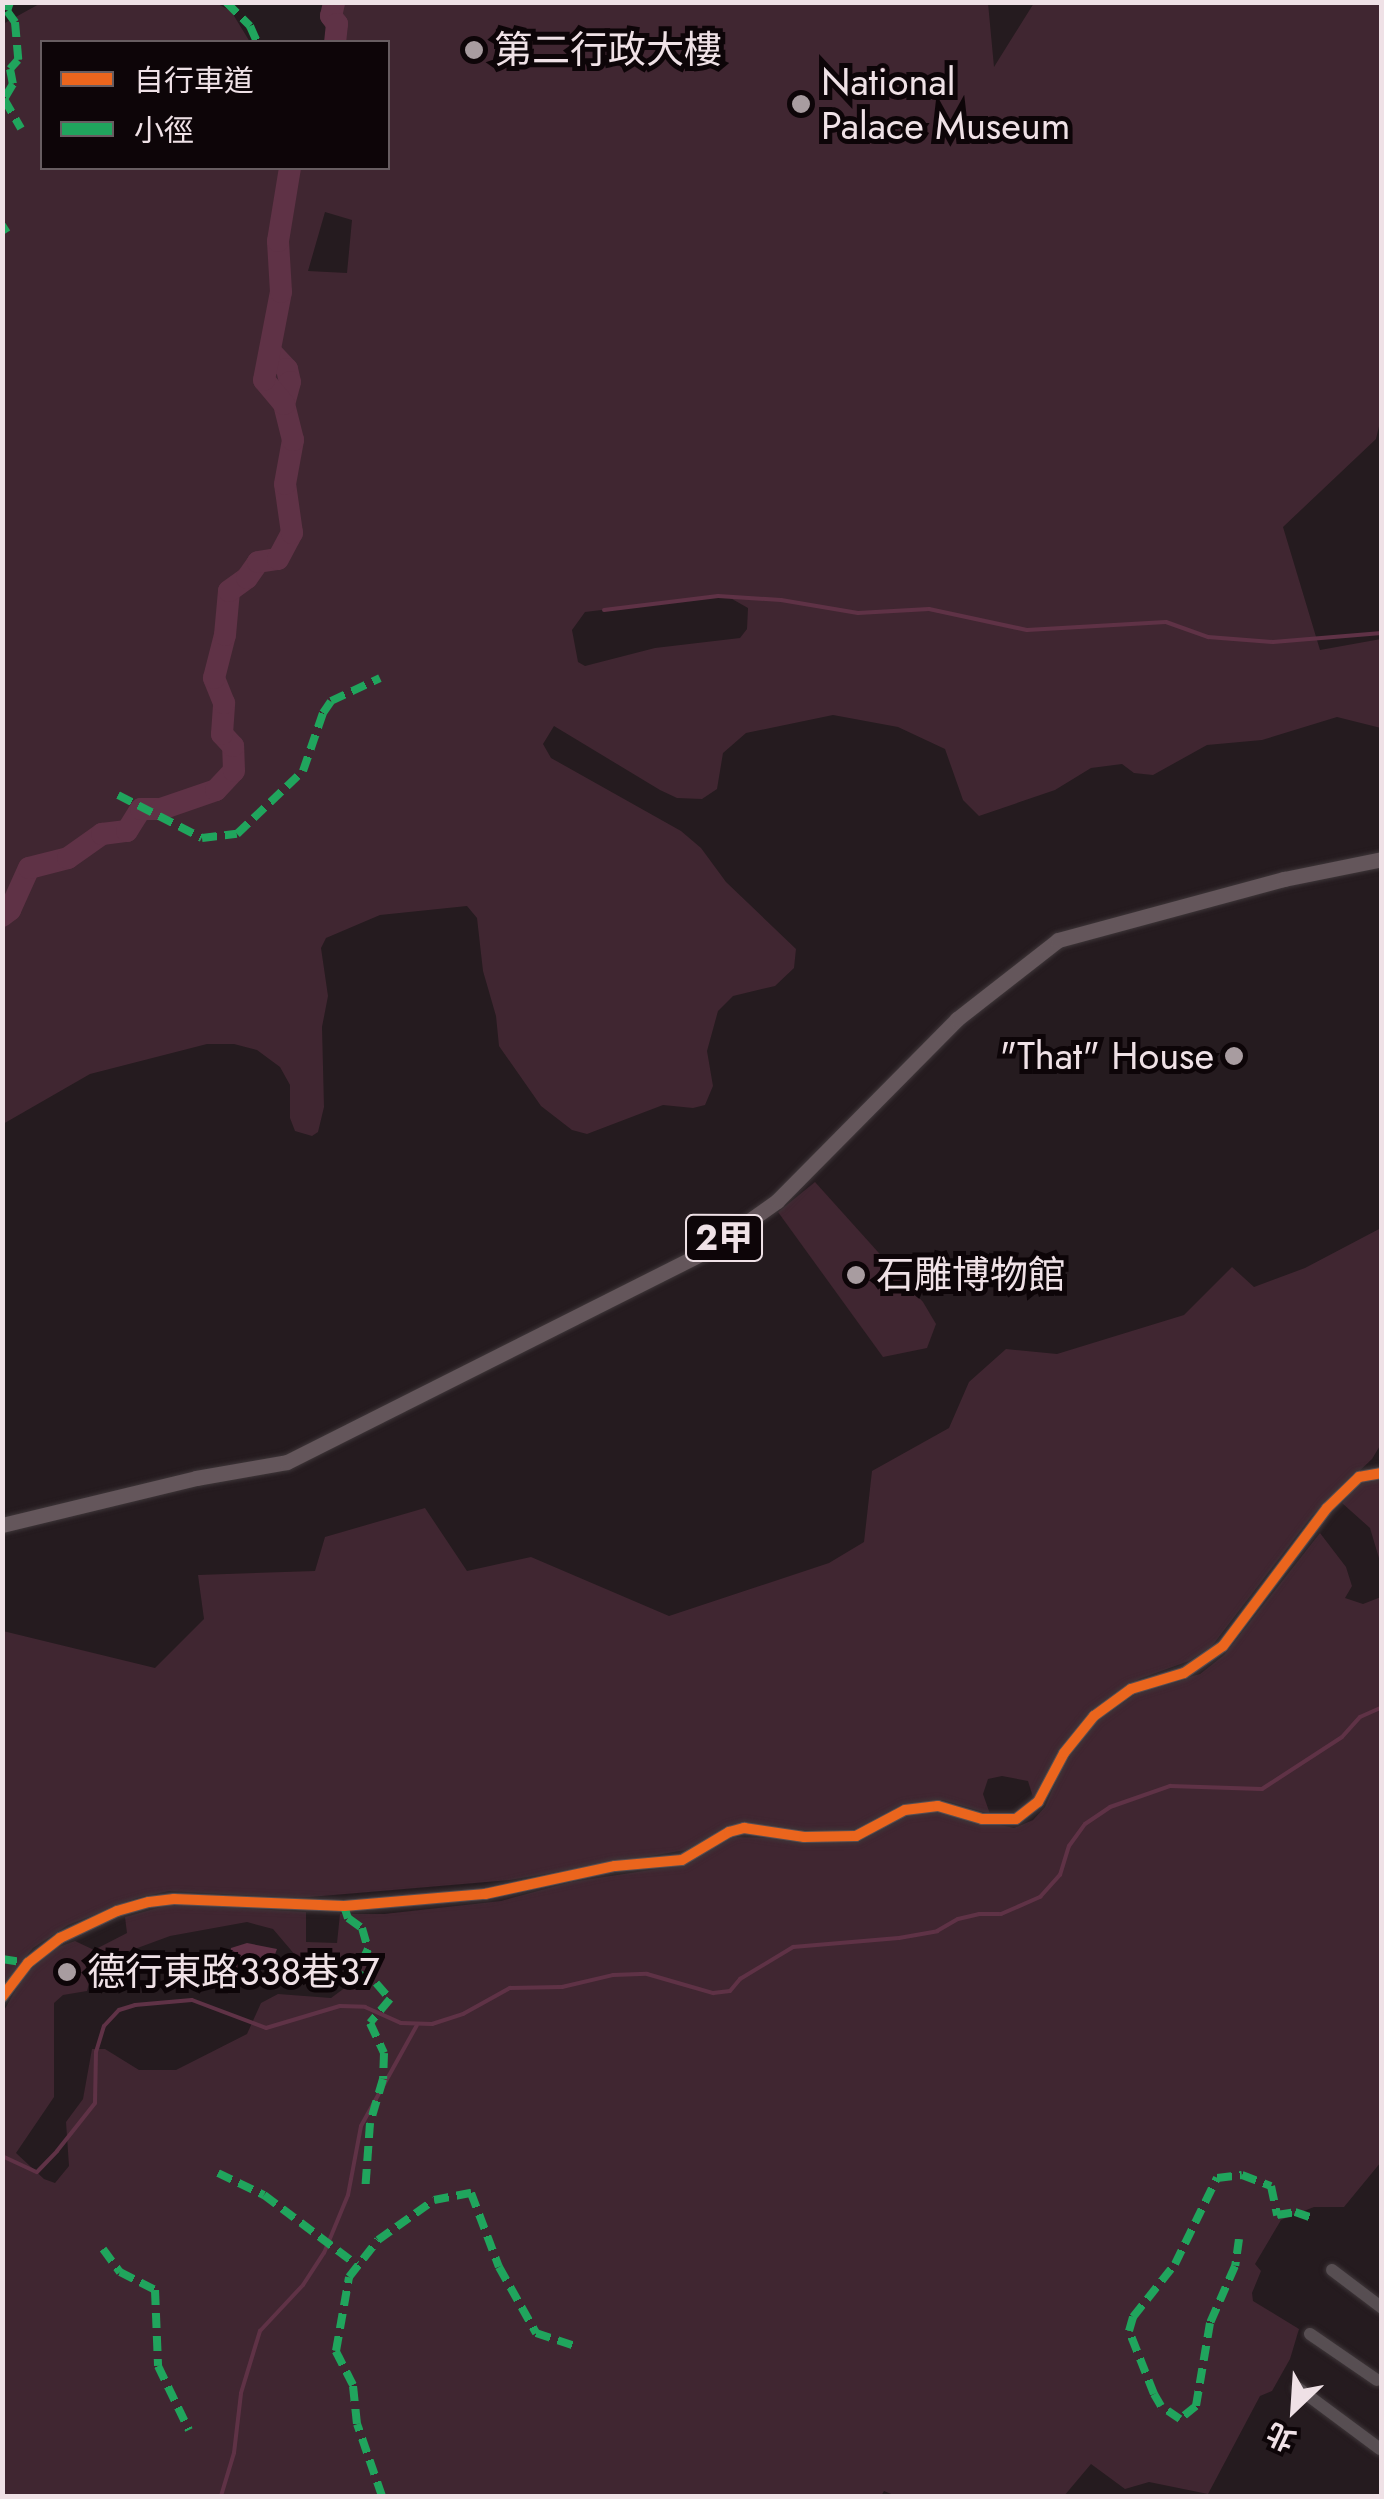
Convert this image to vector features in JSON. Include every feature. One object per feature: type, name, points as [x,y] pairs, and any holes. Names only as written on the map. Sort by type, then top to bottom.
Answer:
[{"type":"main road","name":"2甲","points":[[2,1524],[196,1478],[287,1462],[705,1252],[777,1202],[956,1020],[1058,940],[1284,879],[1382,859]]},
{"type":"street","points":[[2,1998],[30,1961],[60,1938],[116,1911],[149,1902],[174,1899],[345,1906],[485,1894],[615,1866],[682,1860],[729,1832],[744,1828],[804,1837],[856,1836],[905,1810],[938,1806],[982,1819],[1016,1819],[1038,1802],[1070,1744],[1094,1716],[1132,1689],[1184,1673],[1223,1646],[1336,1498],[1359,1477],[1382,1473]]},
{"type":"street","points":[[1332,2270],[1382,2308]]},
{"type":"street","points":[[1310,2334],[1377,2380]]},
{"type":"street","points":[[1298,2388],[1380,2449]]},
{"type":"shaded area","points":[[41,3],[216,3],[231,11],[249,40],[40,40],[40,170],[390,170],[390,40],[342,40],[346,25],[337,10],[339,3],[988,3],[994,67],[1034,3],[1381,3],[1381,418],[1376,439],[1283,527],[1320,650],[1381,639],[1381,728],[1337,717],[1262,740],[1207,745],[1153,775],[1134,773],[1122,764],[1091,768],[1055,790],[979,816],[963,800],[945,749],[898,727],[833,715],[746,733],[723,753],[717,789],[702,799],[677,798],[660,790],[554,726],[543,744],[551,758],[681,831],[701,848],[726,882],[796,949],[794,968],[775,986],[733,996],[718,1011],[707,1051],[713,1086],[705,1105],[663,1105],[587,1134],[572,1130],[541,1106],[499,1046],[496,1016],[483,971],[477,918],[467,906],[380,915],[326,938],[321,948],[328,996],[322,1027],[324,1107],[318,1132],[312,1136],[295,1131],[290,1118],[290,1085],[280,1067],[257,1050],[234,1044],[207,1044],[90,1074],[3,1124],[3,24]],"holes":[[[325,212],[352,220],[347,273],[308,271]],[[725,595],[748,608],[747,629],[740,638],[655,648],[585,666],[578,662],[572,630],[585,612]]]},
{"type":"shaded area","points":[[815,1182],[923,1302],[936,1324],[927,1348],[883,1357],[778,1212]]},
{"type":"shaded area","points":[[1381,1228],[1381,1444],[1372,1459],[1311,1517],[1212,1646],[1189,1661],[1139,1679],[1086,1717],[1059,1752],[1038,1796],[1033,1797],[1028,1781],[1002,1776],[988,1779],[983,1794],[990,1814],[943,1800],[904,1804],[853,1832],[729,1827],[686,1850],[510,1880],[298,1898],[169,1891],[137,1898],[68,1925],[33,1948],[3,1985],[3,1631],[155,1668],[204,1619],[198,1575],[315,1571],[325,1537],[425,1508],[467,1571],[531,1557],[669,1616],[829,1563],[864,1542],[872,1471],[949,1428],[969,1382],[1006,1349],[1057,1354],[1184,1315],[1232,1267],[1254,1287],[1305,1268]]},
{"type":"shaded area","points":[[1381,1479],[1381,1565],[1370,1528],[1342,1503],[1358,1484]]},
{"type":"shaded area","points":[[1320,1533],[1346,1567],[1352,1586],[1345,1598],[1363,1604],[1381,1597],[1381,2162],[1344,2207],[1314,2207],[1281,2220],[1255,2264],[1261,2271],[1252,2293],[1253,2301],[1299,2329],[1290,2359],[1272,2391],[1260,2396],[1208,2494],[1149,2482],[1125,2489],[1091,2464],[1064,2496],[896,2496],[884,2491],[881,2496],[3,2496],[3,2012],[25,1974],[56,1948],[75,1941],[94,1950],[127,1933],[125,1917],[172,1904],[306,1912],[306,1942],[337,1943],[340,1914],[384,1914],[501,1901],[571,1882],[683,1865],[732,1837],[859,1840],[903,1815],[937,1811],[1014,1828],[1033,1820],[1045,1807],[1060,1772],[1084,1733],[1099,1719],[1142,1690],[1200,1674],[1224,1655]],"holes":[[[247,1922],[273,1929],[296,1956],[351,1968],[346,1987],[331,1998],[278,1994],[261,2003],[247,2034],[176,2070],[139,2070],[105,2049],[92,2049],[83,2099],[66,2122],[69,2166],[55,2183],[44,2179],[16,2153],[54,2097],[54,2003],[63,1995],[87,1991],[94,1964],[170,1936]]]},
{"type":"shaded area","points":[[247,1943],[277,1949],[271,1965],[235,1969],[229,1959],[231,1948]]},
{"type":"waterway","points":[[334,3],[331,16],[337,24],[335,40]]},
{"type":"waterway","points":[[2,916],[10,910],[29,868],[68,858],[102,834],[127,831],[141,809],[161,809],[216,790],[234,771],[233,746],[222,734],[224,703],[214,678],[225,635],[229,591],[247,578],[258,562],[278,559],[292,533],[285,484],[293,440],[284,404],[264,380],[281,292],[278,241],[290,170]]},
{"type":"waterway","points":[[270,351],[287,369],[290,382],[284,404]]},
{"type":"waterway","points":[[604,610],[718,596],[781,600],[858,613],[929,609],[1027,630],[1166,622],[1208,637],[1273,642],[1382,633]]},
{"type":"waterway","points":[[2,2156],[37,2172],[57,2151],[95,2103],[96,2052],[104,2026],[119,2010],[192,2000],[266,2028],[340,2006],[365,2007],[401,2023],[432,2024],[463,2014],[510,1988],[562,1987],[613,1975],[647,1974],[713,1993],[730,1991],[740,1979],[793,1947],[899,1938],[937,1931],[958,1919],[979,1914],[1001,1914],[1040,1897],[1060,1875],[1069,1846],[1085,1824],[1110,1807],[1170,1786],[1262,1789],[1342,1737],[1360,1717],[1382,1707]]},
{"type":"waterway","points":[[221,2496],[234,2453],[241,2393],[260,2331],[303,2285],[324,2253],[348,2195],[361,2126],[417,2025]]},
{"type":"marked path","points":[[10,2],[7,11],[15,22],[18,60],[10,69],[13,84],[4,99],[21,129]]},
{"type":"marked path","points":[[226,2],[250,26],[256,40]]},
{"type":"marked path","points":[[2,225],[7,233]]},
{"type":"marked path","points":[[118,795],[202,838],[237,834],[303,771],[331,701],[380,678]]},
{"type":"marked path","points":[[344,1906],[348,1918],[362,1928],[368,1949],[357,1973],[376,1983],[390,1999],[370,2023],[384,2053],[383,2079],[370,2123],[365,2192]]},
{"type":"marked path","points":[[2,1959],[28,1963]]},
{"type":"marked path","points":[[218,2173],[264,2195],[357,2265]]},
{"type":"marked path","points":[[1239,2239],[1235,2266],[1210,2323],[1196,2406],[1180,2419],[1161,2406],[1154,2394],[1129,2331],[1133,2317],[1175,2264],[1217,2178],[1242,2175],[1271,2186],[1277,2215],[1295,2212],[1312,2218]]},
{"type":"marked path","points":[[382,2496],[357,2424],[353,2385],[336,2351],[349,2277],[378,2240],[434,2200],[471,2193],[499,2267],[536,2333],[575,2346]]},
{"type":"marked path","points":[[103,2249],[120,2272],[155,2290],[158,2366],[189,2430]]},
{"type":"cycle path","points":[[2,1997],[28,1963],[60,1938],[117,1911],[149,1902],[174,1899],[344,1906],[485,1894],[615,1866],[682,1860],[729,1832],[744,1828],[804,1837],[856,1836],[905,1810],[938,1806],[982,1819],[1016,1819],[1038,1802],[1064,1753],[1094,1716],[1131,1689],[1184,1673],[1223,1646],[1327,1508],[1359,1477],[1382,1473]]},
{"type":"place","name":"第二行政大樓","points":[[474,50]]},
{"type":"place","name":"National Palace Museum","points":[[801,104]]},
{"type":"place","name":"\"That\" House","points":[[1234,1056]]},
{"type":"place","name":"石雕博物館","points":[[856,1275]]},
{"type":"place","name":"德行東路338巷37","points":[[67,1972]]}]
